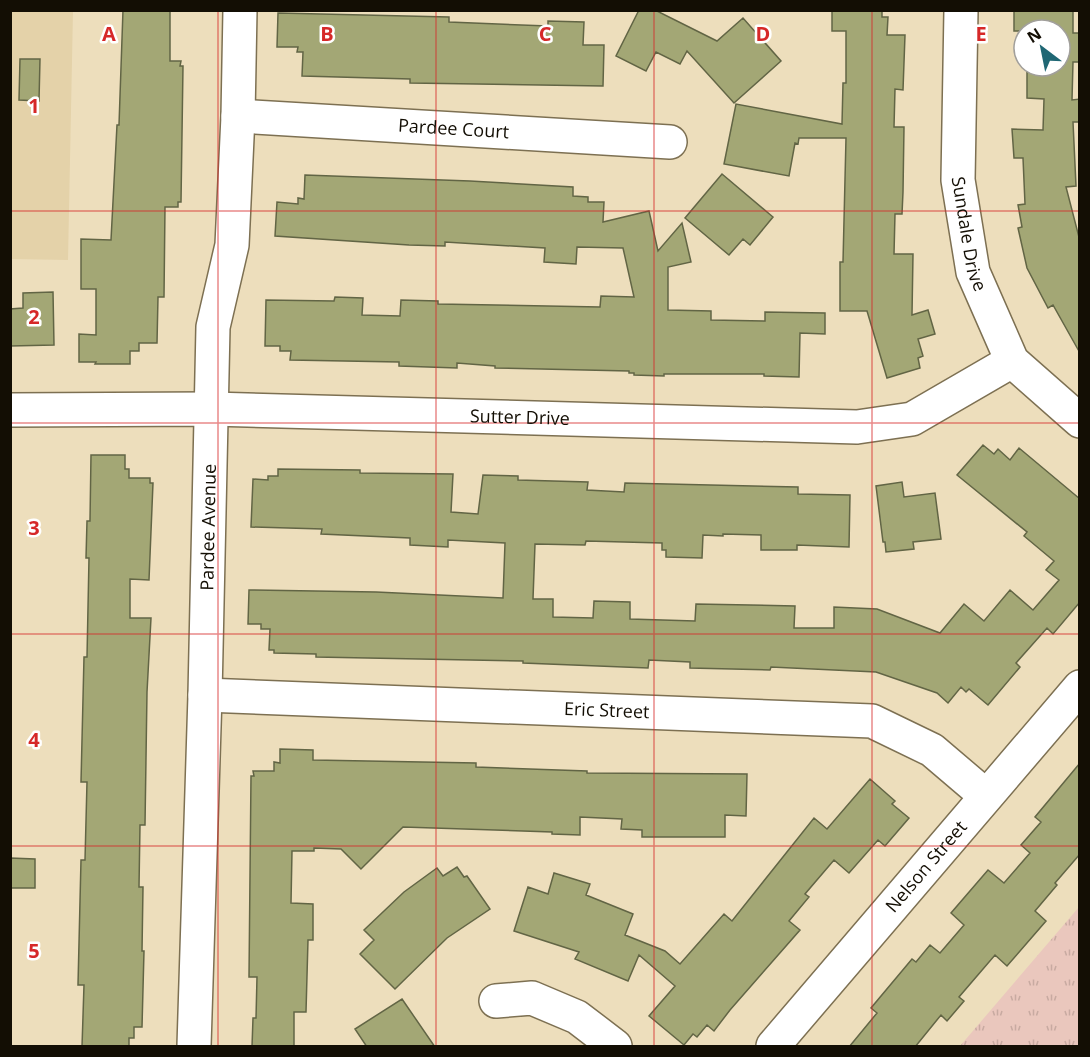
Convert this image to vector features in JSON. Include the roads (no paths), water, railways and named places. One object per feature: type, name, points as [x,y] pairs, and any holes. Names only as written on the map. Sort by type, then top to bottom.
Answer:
[{"type":"street","name":"Pardee Avenue","points":[[194,1047],[213,327],[232,245],[240,10]]},
{"type":"street","name":"Sundale Drive","points":[[961,10],[958,180],[973,272],[1012,361],[1080,421]]},
{"type":"street","name":"Pardee Court","points":[[238,116],[670,142]]},
{"type":"street","name":"Sutter Drive","points":[[10,410],[212,409],[857,427],[912,419],[1012,361]]},
{"type":"street","name":"Nelson Street","points":[[773,1047],[1080,687]]},
{"type":"street","name":"Eric Street","points":[[205,695],[872,721],[932,750],[986,796]]},
{"type":"street","points":[[496,1001],[532,998],[577,1017],[615,1047]]}]
